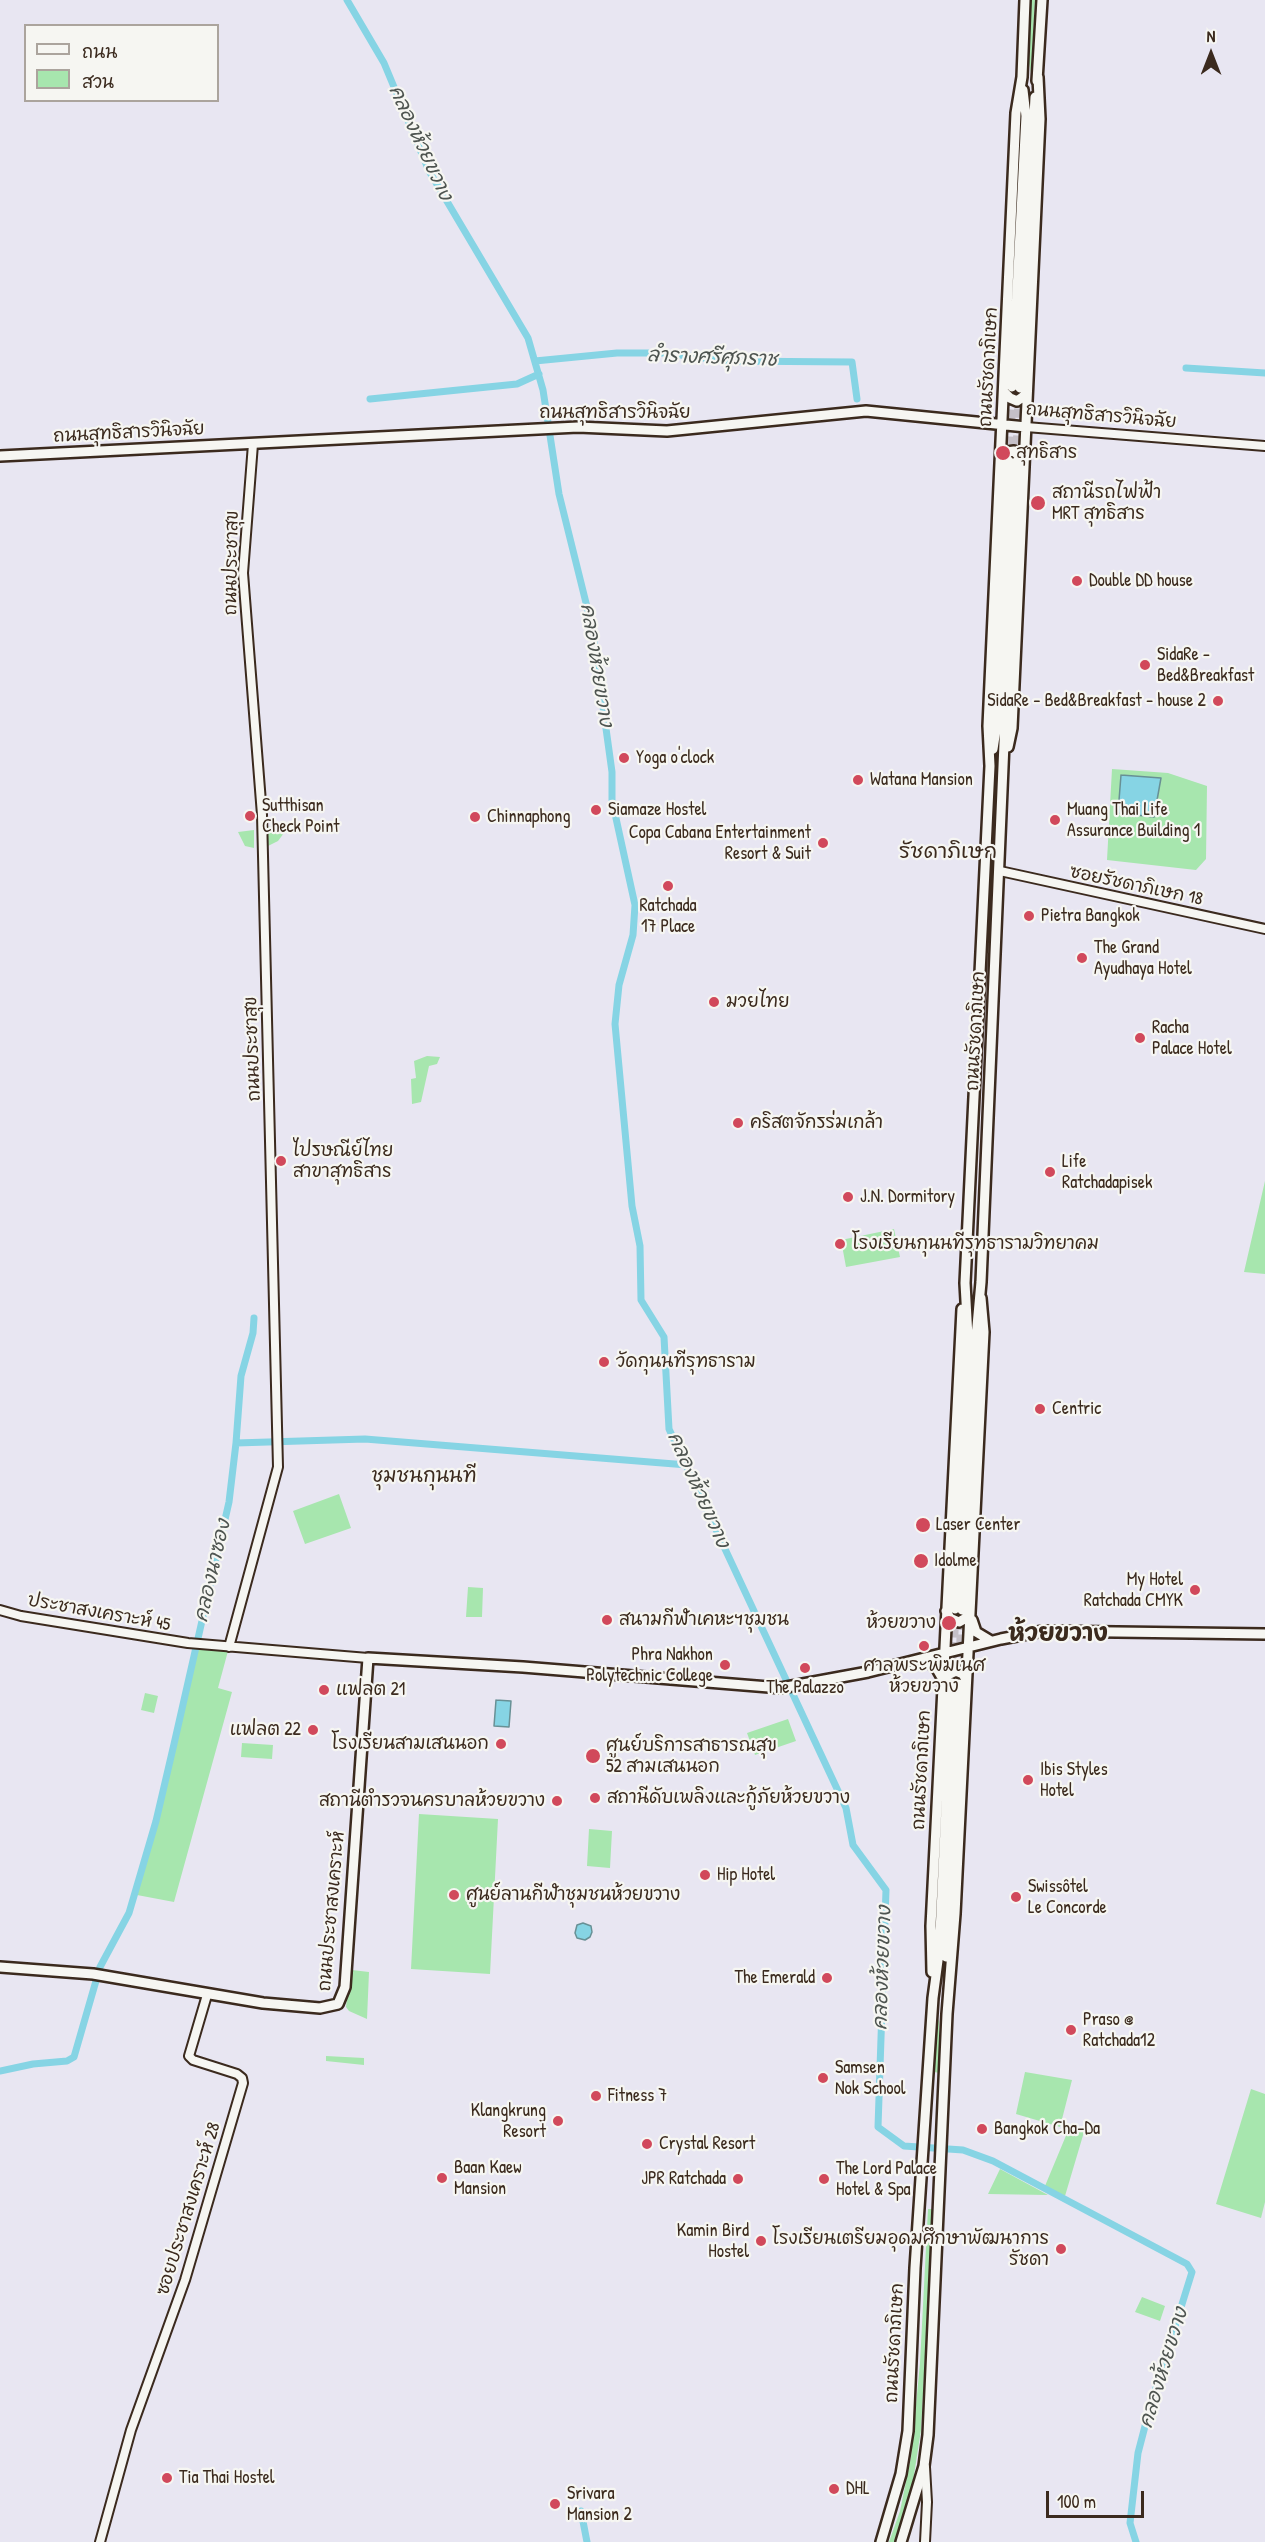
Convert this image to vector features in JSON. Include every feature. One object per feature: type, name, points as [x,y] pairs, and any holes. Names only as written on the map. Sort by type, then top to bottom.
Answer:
[{"type":"main road","name":"ถนนรัชดาภิเษก","points":[[881,2542],[901,2474],[908,2431],[915,2268],[933,1998],[931,1926],[955,1682],[967,1648],[958,1610],[959,1336],[964,1291],[990,766],[988,726],[1013,461],[1026,427],[1016,389],[1016,113],[1022,77],[1025,0]]},
{"type":"main road","name":"ถนนรัชดาภิเษก","points":[[901,2542],[924,2466],[929,2424],[939,2178],[955,1914],[955,1682],[945,1653],[958,1610],[976,1337],[981,1299],[1005,765],[1012,728],[1013,461],[1002,425],[1016,389],[1040,119],[1038,77],[1042,0]]},
{"type":"main road","name":"ถนนสุทธิสารวินิจฉัย","points":[[0,456],[555,428],[599,427],[667,431],[866,411],[1026,427]]},
{"type":"main road","points":[[958,1610],[976,1632],[991,1641]]},
{"type":"main road","points":[[368,1658],[512,1666],[782,1688],[1028,1633],[1064,1630],[1265,1634]]},
{"type":"main road","name":"ถนนประชาสงเคราะห์","points":[[0,1967],[97,1975],[207,1995],[320,2008],[333,2007],[341,2000],[347,1965],[368,1658]]},
{"type":"main road","points":[[924,1658],[955,1682]]},
{"type":"street","name":"ถนนสุทธิสารวินิจฉัย","points":[[1026,427],[1265,446]]},
{"type":"street","name":"ถนนประชาสุข","points":[[229,1647],[266,1509],[277,1478],[278,1443],[262,815],[243,573],[253,444]]},
{"type":"street","name":"ซอยรัชดาภิเษก 18","points":[[1000,871],[1265,929]]},
{"type":"street","name":"ประชาสงเคราะห์ 45","points":[[0,1610],[21,1616],[188,1643],[229,1647]]},
{"type":"street","points":[[229,1647],[368,1658]]},
{"type":"street","name":"ซอยประชาสงเคราะห์ 28","points":[[100,2542],[142,2397],[185,2280],[243,2083],[242,2078],[237,2074],[193,2060],[189,2056],[207,1995]]},
{"type":"street","points":[[924,2466],[926,2542]]},
{"type":"green space","points":[[1029,0],[1035,0],[1031,73],[1026,48]]},
{"type":"green space","points":[[1112,769],[1168,773],[1207,786],[1206,859],[1196,870],[1107,860]]},
{"type":"green space","points":[[285,825],[284,833],[278,841],[268,846],[268,827]]},
{"type":"green space","points":[[254,830],[254,848],[245,846],[238,832]]},
{"type":"green space","points":[[427,1056],[440,1057],[437,1064],[429,1066],[421,1102],[412,1104],[411,1079],[416,1078],[414,1061]]},
{"type":"green space","points":[[1265,1181],[1265,1274],[1244,1272]]},
{"type":"green space","points":[[894,1229],[900,1257],[846,1267],[841,1240]]},
{"type":"green space","points":[[339,1494],[351,1528],[305,1544],[293,1511]]},
{"type":"green space","points":[[468,1587],[483,1588],[482,1617],[466,1617]]},
{"type":"green space","points":[[197,1648],[228,1651],[218,1688],[232,1692],[174,1902],[137,1895],[174,1756]]},
{"type":"green space","points":[[145,1693],[158,1696],[154,1713],[141,1710]]},
{"type":"green space","points":[[788,1719],[796,1741],[755,1755],[747,1733]]},
{"type":"green space","points":[[242,1743],[273,1745],[272,1759],[241,1757]]},
{"type":"green space","name":"ศูนย์ลานกีฬาชุมชนห้วยขวาง","points":[[419,1814],[498,1819],[490,1974],[411,1969]]},
{"type":"green space","points":[[589,1829],[612,1831],[610,1868],[587,1866]]},
{"type":"green space","points":[[352,1970],[369,1972],[367,2019],[349,2011],[346,2007]]},
{"type":"green space","points":[[939,2019],[940,2073],[934,2072]]},
{"type":"green space","points":[[326,2056],[364,2058],[364,2065],[326,2061]]},
{"type":"green space","points":[[1025,2072],[1072,2080],[1060,2127],[1016,2114]]},
{"type":"green space","points":[[1251,2089],[1265,2094],[1265,2202],[1261,2218],[1216,2204]]},
{"type":"green space","points":[[1070,2126],[1084,2132],[1065,2196],[1045,2186]]},
{"type":"green space","points":[[1000,2169],[1048,2195],[988,2194]]},
{"type":"green space","points":[[928,2209],[933,2209],[921,2430],[908,2503],[895,2542],[889,2542],[900,2511],[911,2457],[920,2363]]},
{"type":"green space","points":[[1142,2297],[1165,2306],[1160,2321],[1135,2312]]},
{"type":"water","points":[[1121,775],[1161,778],[1154,817],[1118,813]]},
{"type":"water","points":[[496,1700],[511,1701],[509,1727],[494,1726]]},
{"type":"water","points":[[583,1923],[591,1926],[592,1932],[585,1940],[577,1938],[575,1933],[577,1925]]},
{"type":"waterway","name":"คลองห้วยขวาง","points":[[347,0],[384,63],[429,171],[528,338],[543,390],[559,494],[592,627],[612,772],[612,800],[635,905],[633,935],[619,985],[615,1024],[632,1206],[640,1246],[641,1300],[664,1337],[669,1429],[846,1808],[853,1845],[886,1890],[878,2127],[904,2146],[963,2150],[993,2161],[1187,2264],[1192,2272],[1138,2453],[1130,2523],[1136,2542]]},
{"type":"waterway","name":"ลำรางศรีศุภราช","points":[[535,361],[617,353],[665,353],[726,361],[852,362],[857,399]]},
{"type":"waterway","points":[[1186,368],[1265,373]]},
{"type":"waterway","points":[[370,399],[517,384],[539,374]]},
{"type":"waterway","points":[[236,1443],[241,1376],[253,1333],[254,1318]]},
{"type":"waterway","name":"คลองนาซอง","points":[[0,2071],[33,2064],[67,2061],[74,2057],[100,1967],[129,1913],[156,1821],[174,1744],[229,1502],[236,1443],[365,1439],[687,1465]]},
{"type":"waterway","points":[[581,2511],[587,2542]]},
{"type":"tunnel","points":[[1009,459],[1012,387]]},
{"type":"tunnel","points":[[1017,458],[1019,394]]},
{"type":"tunnel","points":[[952,1678],[955,1609]]},
{"type":"tunnel","points":[[959,1684],[962,1615]]},
{"type":"place","name":"สุทธิสาร","points":[[1003,453]]},
{"type":"place","name":"สถานีรถไฟฟ้า MRT สุทธิสาร","points":[[1038,503]]},
{"type":"place","name":"Double DD house","points":[[1077,581]]},
{"type":"place","name":"SidaRe - Bed&Breakfast","points":[[1145,665]]},
{"type":"place","name":"SidaRe - Bed&Breakfast - house 2","points":[[1218,701]]},
{"type":"place","name":"Yoga o'clock","points":[[624,758]]},
{"type":"place","name":"Watana Mansion","points":[[858,780]]},
{"type":"place","name":"Siamaze Hostel","points":[[596,810]]},
{"type":"place","name":"Sutthisan Check Point","points":[[250,816]]},
{"type":"place","name":"Chinnaphong","points":[[475,817]]},
{"type":"place","name":"Muang Thai Life Assurance Building 1","points":[[1055,820]]},
{"type":"place","name":"Copa Cabana Entertainment Resort & Suit","points":[[823,843]]},
{"type":"place","name":"Ratchada 17 Place","points":[[668,886]]},
{"type":"place","name":"Pietra Bangkok","points":[[1029,916]]},
{"type":"place","name":"The Grand Ayudhaya Hotel","points":[[1082,958]]},
{"type":"place","name":"มวยไทย","points":[[714,1002]]},
{"type":"place","name":"Racha Palace Hotel","points":[[1140,1038]]},
{"type":"place","name":"คริสตจักรร่มเกล้า","points":[[738,1123]]},
{"type":"place","name":"ไปรษณีย์ไทย สาขาสุทธิสาร","points":[[281,1161]]},
{"type":"place","name":"Life Ratchadapisek","points":[[1050,1172]]},
{"type":"place","name":"J.N. Dormitory","points":[[848,1197]]},
{"type":"place","name":"โรงเรียนกุนนทีรุทธารามวิทยาคม","points":[[840,1244]]},
{"type":"place","name":"วัดกุนนทีรุทธาราม","points":[[604,1362]]},
{"type":"place","name":"Centric","points":[[1040,1409]]},
{"type":"place","name":"Laser Center","points":[[923,1525]]},
{"type":"place","name":"Idolme","points":[[921,1561]]},
{"type":"place","name":"My Hotel Ratchada CMYK","points":[[1195,1590]]},
{"type":"place","name":"สนามกีฬาเคหะฯชุมชน","points":[[607,1620]]},
{"type":"place","name":"ห้วยขวาง","points":[[949,1623]]},
{"type":"place","name":"ศาลพระพิฆเนศ ห้วยขวาง","points":[[924,1646]]},
{"type":"place","name":"Phra Nakhon Polytechnic College","points":[[725,1665]]},
{"type":"place","name":"The Palazzo","points":[[805,1668]]},
{"type":"place","name":"แฟลต 21","points":[[324,1690]]},
{"type":"place","name":"แฟลต 22","points":[[313,1730]]},
{"type":"place","name":"โรงเรียนสามเสนนอก","points":[[501,1744]]},
{"type":"place","name":"ศูนย์บริการสาธารณสุข 52 สามเสนนอก","points":[[593,1756]]},
{"type":"place","name":"Ibis Styles Hotel","points":[[1028,1780]]},
{"type":"place","name":"สถานีดับเพลิงและกู้ภัยห้วยขวาง","points":[[595,1798]]},
{"type":"place","name":"สถานีตำรวจนครบาลห้วยขวาง","points":[[557,1801]]},
{"type":"place","name":"Hip Hotel","points":[[705,1875]]},
{"type":"place","name":"ศูนย์ลานกีฬาชุมชนห้วยขวาง","points":[[454,1895]]},
{"type":"place","name":"Swissôtel Le Concorde","points":[[1016,1897]]},
{"type":"place","name":"The Emerald","points":[[827,1978]]},
{"type":"place","name":"Praso @ Ratchada12","points":[[1071,2030]]},
{"type":"place","name":"Samsen Nok School","points":[[823,2078]]},
{"type":"place","name":"Fitness 7","points":[[596,2096]]},
{"type":"place","name":"Klangkrung Resort","points":[[558,2121]]},
{"type":"place","name":"Bangkok Cha-Da","points":[[982,2129]]},
{"type":"place","name":"Crystal Resort","points":[[647,2144]]},
{"type":"place","name":"Baan Kaew Mansion","points":[[442,2178]]},
{"type":"place","name":"JPR Ratchada","points":[[738,2179]]},
{"type":"place","name":"The Lord Palace Hotel & Spa","points":[[824,2179]]},
{"type":"place","name":"Kamin Bird Hostel","points":[[761,2241]]},
{"type":"place","name":"โรงเรียนเตรียมอุดมศึกษาพัฒนาการ รัชดา","points":[[1061,2249]]},
{"type":"place","name":"Tia Thai Hostel","points":[[167,2478]]},
{"type":"place","name":"DHL","points":[[834,2489]]},
{"type":"place","name":"Srivara Mansion 2","points":[[555,2504]]},
{"type":"district","name":"รัชดาภิเษก","points":[[948,852]]},
{"type":"district","name":"ชุมชนกุนนที","points":[[424,1477]]},
{"type":"district","name":"ห้วยขวาง","points":[[1058,1635]]}]
